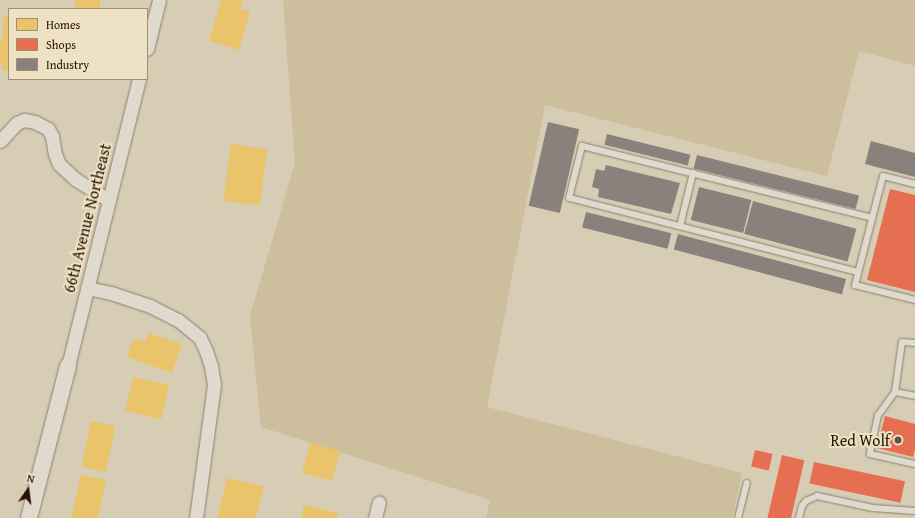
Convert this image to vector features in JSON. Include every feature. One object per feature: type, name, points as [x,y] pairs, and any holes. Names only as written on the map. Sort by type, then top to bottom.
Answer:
[{"type":"street","points":[[148,45],[159,0]]},
{"type":"street","name":"66th Avenue Northeast","points":[[68,366],[140,80]]},
{"type":"street","points":[[0,141],[17,123],[24,120],[35,122],[48,129],[52,136],[55,154],[59,164],[75,180],[109,200]]},
{"type":"street","points":[[87,288],[150,306],[190,329],[200,338],[206,351],[214,384],[196,518]]},
{"type":"street","points":[[29,518],[68,366]]},
{"type":"street","points":[[374,518],[379,502]]},
{"type":"lane","points":[[858,272],[569,198],[578,161],[582,146],[872,218]]},
{"type":"lane","points":[[680,226],[693,173]]},
{"type":"lane","points":[[915,184],[883,176],[855,285],[915,300]]},
{"type":"lane","points":[[915,344],[902,342],[895,392],[878,415],[870,454],[915,464]]},
{"type":"lane","points":[[895,392],[915,396]]},
{"type":"lane","points":[[738,518],[747,482]]},
{"type":"lane","points":[[799,518],[799,512],[806,501],[817,496],[873,508],[915,511]]},
{"type":"shaded area","points":[[283,0],[915,0],[915,66],[859,51],[827,176],[545,105],[487,407],[742,473],[732,518],[486,518],[490,500],[261,427],[250,316],[295,163]]},
{"type":"building: Homes","points":[[75,0],[100,0],[100,8],[75,8]]},
{"type":"building: Homes","points":[[221,0],[243,0],[240,9],[250,12],[239,50],[209,41]]},
{"type":"building: Homes","points":[[4,15],[8,16],[8,71],[2,70],[2,62],[0,62],[0,42],[2,42]]},
{"type":"building: Homes","points":[[231,144],[268,149],[260,206],[223,200]]},
{"type":"building: Homes","points":[[148,333],[182,344],[172,373],[127,357],[133,338],[145,342]]},
{"type":"building: Homes","points":[[133,377],[169,385],[161,419],[125,411]]},
{"type":"building: Homes","points":[[91,421],[115,426],[106,472],[81,467]]},
{"type":"building: Homes","points":[[310,443],[340,451],[332,481],[302,473]]},
{"type":"building: Homes","points":[[81,475],[106,480],[98,518],[71,518]]},
{"type":"building: Homes","points":[[227,478],[264,486],[256,518],[217,518]]},
{"type":"building: Homes","points":[[304,505],[338,513],[337,518],[301,518]]},
{"type":"building: Shops","points":[[890,189],[915,195],[915,292],[867,280]]},
{"type":"building: Shops","points":[[885,416],[915,424],[915,450],[913,457],[877,448]]},
{"type":"building: Shops","points":[[755,450],[773,454],[769,471],[751,467]]},
{"type":"building: Shops","points":[[782,455],[804,460],[791,518],[767,518]]},
{"type":"building: Shops","points":[[814,462],[905,481],[900,503],[809,484]]},
{"type":"building: Industry","points":[[548,122],[579,129],[560,213],[529,206]]},
{"type":"building: Industry","points":[[607,134],[690,155],[688,165],[604,145]]},
{"type":"building: Industry","points":[[871,141],[915,153],[915,177],[865,164]]},
{"type":"building: Industry","points":[[697,155],[859,195],[856,209],[694,169]]},
{"type":"building: Industry","points":[[606,165],[680,183],[671,214],[598,197],[599,189],[592,187],[596,169],[604,171]]},
{"type":"building: Industry","points":[[699,187],[751,200],[743,233],[691,220]]},
{"type":"building: Industry","points":[[753,201],[856,229],[848,262],[744,234]]},
{"type":"building: Industry","points":[[586,212],[671,233],[668,249],[582,228]]},
{"type":"building: Industry","points":[[678,234],[846,279],[842,294],[674,249]]},
{"type":"place","name":"Red Wolf","points":[[898,440]]}]
